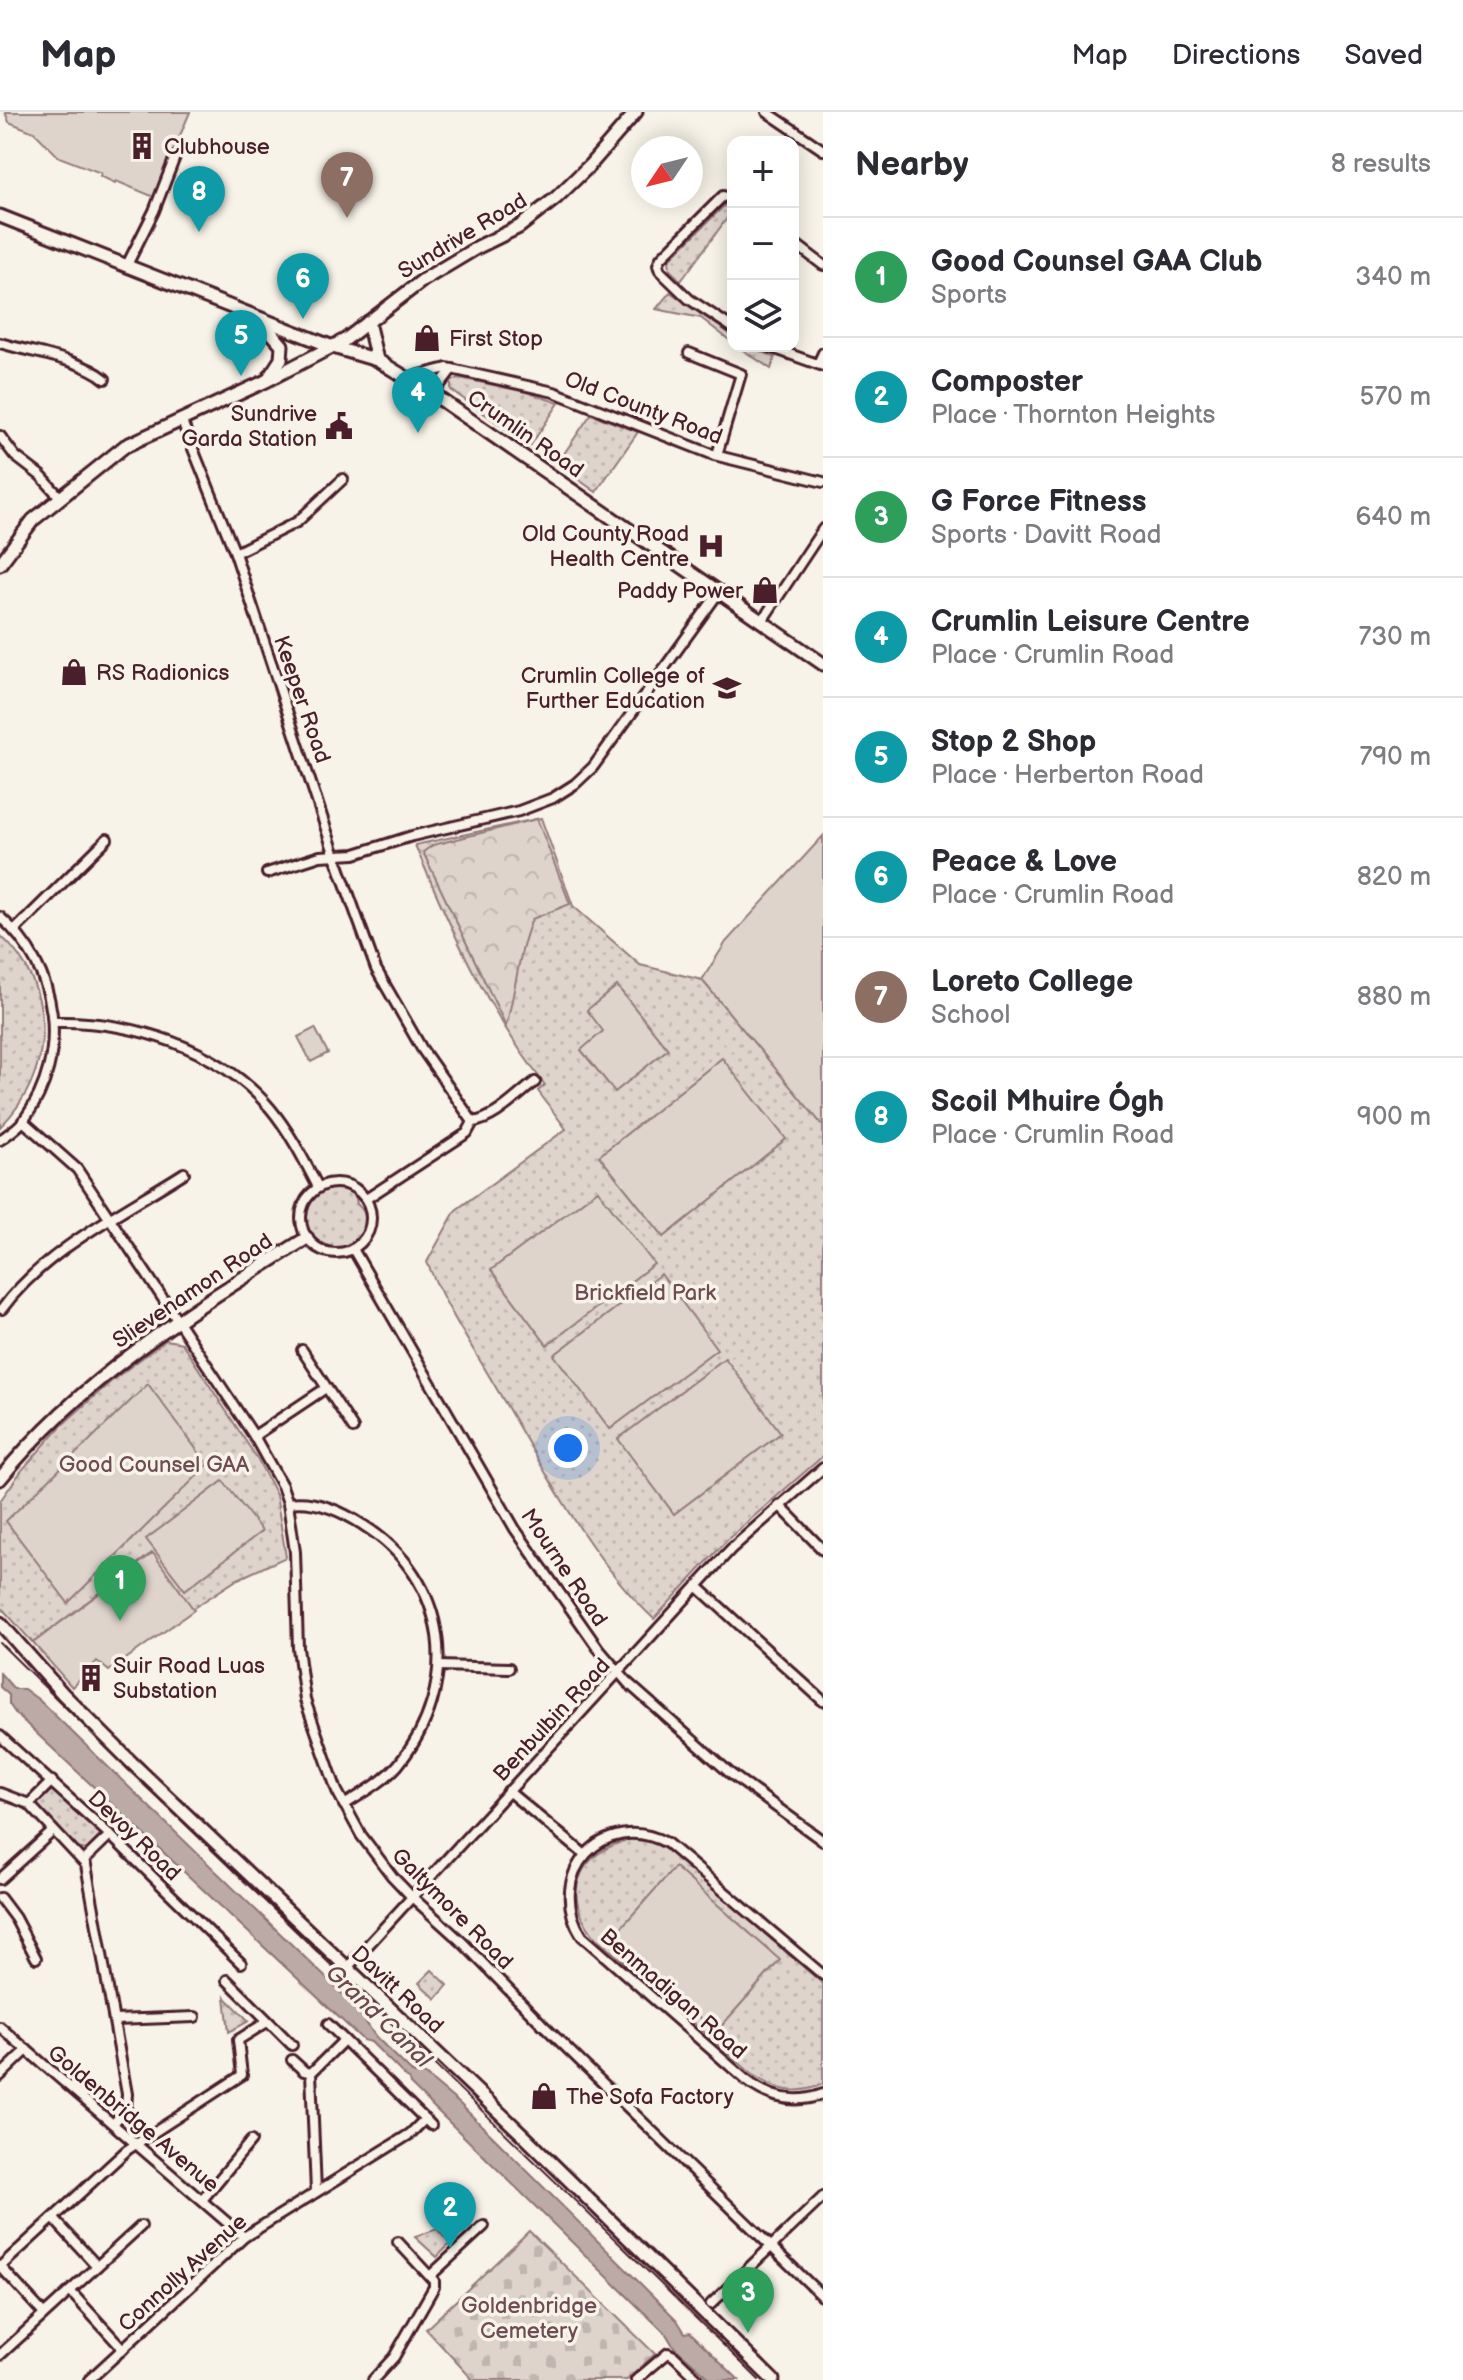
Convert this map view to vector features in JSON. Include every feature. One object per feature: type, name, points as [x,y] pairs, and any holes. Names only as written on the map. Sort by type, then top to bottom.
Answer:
[{"type":"main road","name":"Sundrive Road","points":[[0,564],[26,527],[59,496],[125,446],[333,347],[423,280],[519,227],[590,165],[636,112]]},
{"type":"main road","name":"Crumlin Road","points":[[0,216],[333,347],[377,360],[433,394],[823,664]]},
{"type":"main road","points":[[258,318],[282,345],[278,366],[264,382]]},
{"type":"main road","points":[[368,322],[377,360]]},
{"type":"main road","name":"Slievenamon Road","points":[[0,1479],[76,1400],[127,1356],[176,1320],[307,1238]]},
{"type":"main road","name":"Davitt Road","points":[[0,1623],[90,1720],[522,2134],[773,2380]]},
{"type":"street","points":[[767,112],[823,150]]},
{"type":"street","points":[[126,267],[154,211],[175,157]]},
{"type":"street","points":[[727,197],[723,196],[661,258],[658,265],[660,271],[689,299],[727,324]]},
{"type":"street","points":[[799,247],[823,265]]},
{"type":"street","points":[[0,343],[82,366],[105,379]]},
{"type":"street","points":[[784,352],[820,365],[823,353]]},
{"type":"street","points":[[689,353],[741,374],[717,455]]},
{"type":"street","name":"Old County Road","points":[[408,378],[439,369],[452,369],[554,392],[717,455],[823,482]]},
{"type":"street","points":[[433,394],[452,369]]},
{"type":"street","name":"Keeper Road","points":[[181,419],[235,553],[364,938],[391,998],[473,1122]]},
{"type":"street","points":[[0,436],[15,456],[41,476],[59,496]]},
{"type":"street","points":[[235,553],[297,522],[343,479]]},
{"type":"street","points":[[762,621],[823,529]]},
{"type":"street","points":[[813,544],[823,551]]},
{"type":"street","points":[[267,873],[320,856],[355,854],[412,836],[519,811],[543,803],[575,784],[607,750],[719,592]]},
{"type":"street","points":[[15,930],[107,839]]},
{"type":"street","points":[[0,917],[15,930],[35,957],[54,1022],[52,1053],[39,1091],[23,1121],[0,1140]]},
{"type":"street","points":[[54,1022],[98,1024],[147,1033],[193,1051],[233,1075],[270,1107],[287,1130],[318,1187]]},
{"type":"street","points":[[366,1199],[467,1133],[473,1122],[483,1120],[535,1082]]},
{"type":"street","name":"Galtymore Road","points":[[23,1121],[77,1169],[276,1473],[288,1503],[295,1560],[298,1648],[305,1700],[321,1750],[344,1805],[376,1856],[412,1897],[463,1943],[563,2045],[823,2297]]},
{"type":"street","points":[[2,1309],[27,1278],[184,1173]]},
{"type":"street","points":[[341,1183],[355,1188],[366,1199],[371,1215],[369,1231],[353,1249],[332,1253],[318,1248],[307,1238],[301,1214],[306,1198],[318,1187],[341,1183]]},
{"type":"street","name":"Mourne Road","points":[[353,1249],[515,1529],[581,1626],[618,1672],[731,1774],[823,1841]]},
{"type":"street","points":[[302,1350],[353,1428]]},
{"type":"street","points":[[254,1436],[326,1388]]},
{"type":"street","name":"Benbulbin Road","points":[[347,1968],[731,1549],[823,1468]]},
{"type":"street","points":[[288,1503],[305,1501],[330,1507],[368,1528],[394,1548],[422,1586],[431,1607],[437,1638],[439,1666],[434,1700],[427,1720],[413,1744],[380,1782],[344,1805]]},
{"type":"street","points":[[779,1505],[823,1550]]},
{"type":"street","points":[[697,1586],[823,1701]]},
{"type":"street","points":[[439,1666],[509,1668]]},
{"type":"street","name":"Devoy Road","points":[[0,1736],[110,1835],[241,1963]]},
{"type":"street","points":[[29,1804],[52,1781]]},
{"type":"street","points":[[508,1791],[584,1854],[612,1837],[639,1833],[667,1843],[823,1975]]},
{"type":"street","points":[[0,1793],[29,1804],[86,1865],[127,2102],[126,2109],[113,2124]]},
{"type":"street","points":[[0,1879],[53,1831]]},
{"type":"street","points":[[83,1861],[110,1835]]},
{"type":"street","name":"Benmadigan Road","points":[[584,1854],[568,1895],[572,1915],[582,1936],[756,2088],[782,2099],[805,2099],[823,2094]]},
{"type":"street","points":[[0,1898],[15,1918],[36,1958]]},
{"type":"street","points":[[227,1980],[292,2045]]},
{"type":"street","points":[[115,2020],[195,2017]]},
{"type":"street","points":[[44,2314],[0,2266],[135,2145],[242,2075],[238,2040],[267,2022]]},
{"type":"street","points":[[316,2191],[311,2073],[344,2040],[328,2024]]},
{"type":"street","name":"Goldenbridge Avenue","points":[[0,2027],[244,2237]]},
{"type":"street","name":"Connolly Avenue","points":[[89,2380],[244,2237],[428,2122],[344,2040]]},
{"type":"street","points":[[0,2076],[27,2050]]},
{"type":"street","points":[[292,2060],[311,2073]]},
{"type":"street","points":[[203,2199],[251,2141]]},
{"type":"street","points":[[711,2304],[823,2197]]},
{"type":"street","points":[[54,2219],[97,2266]]},
{"type":"street","points":[[0,2355],[141,2226]]},
{"type":"street","points":[[430,2276],[484,2226]]},
{"type":"street","points":[[376,2378],[394,2357],[434,2287],[430,2276],[398,2242]]},
{"type":"street","points":[[70,2291],[123,2349]]},
{"type":"street","points":[[636,2380],[668,2353],[699,2380]]},
{"type":"green space","points":[[5,112],[190,112],[154,197],[59,157],[34,132],[9,122]]},
{"type":"green space","points":[[727,206],[727,218],[681,281],[670,270],[669,260]]},
{"type":"green space","points":[[670,292],[727,332],[727,338],[701,318],[656,309]]},
{"type":"green space","points":[[746,352],[763,352],[775,357],[771,369]]},
{"type":"green space","points":[[460,378],[526,392],[559,403],[530,446],[451,390],[451,381]]},
{"type":"green space","points":[[591,414],[638,432],[596,492],[557,464]]},
{"type":"green space","name":"Brickfield Park","points":[[541,818],[573,906],[640,965],[702,980],[823,1125],[823,1456],[728,1539],[654,1619],[608,1567],[567,1508],[459,1325],[427,1262],[456,1210],[566,1129],[538,1091],[545,1085],[505,1028],[472,970],[415,845]]},
{"type":"green space","points":[[537,819],[570,904],[532,919],[523,945],[506,1026],[423,852],[433,845]]},
{"type":"green space","points":[[823,836],[823,1126],[702,980],[726,942]]},
{"type":"green space","points":[[0,935],[19,956],[32,979],[40,1005],[42,1031],[39,1057],[31,1082],[18,1106],[0,1127]]},
{"type":"green space","points":[[617,986],[668,1049],[615,1092],[581,1050],[603,1031],[587,1010]]},
{"type":"green space","points":[[315,1028],[328,1053],[311,1062],[298,1037]]},
{"type":"green space","points":[[722,1058],[786,1139],[664,1237],[599,1156]]},
{"type":"green space","points":[[336,1187],[355,1193],[366,1225],[353,1243],[330,1247],[318,1242],[309,1231],[305,1213],[315,1195]]},
{"type":"green space","points":[[598,1190],[654,1264],[547,1345],[491,1270]]},
{"type":"green space","points":[[661,1274],[717,1349],[610,1429],[554,1355]]},
{"type":"green space","name":"Good Counsel GAA","points":[[166,1340],[182,1343],[258,1460],[276,1495],[286,1557],[238,1579],[192,1609],[152,1553],[33,1643],[0,1606],[0,1501],[22,1470],[61,1426],[114,1379]]},
{"type":"green space","points":[[725,1358],[781,1433],[674,1514],[618,1439]]},
{"type":"green space","points":[[148,1384],[208,1465],[68,1603],[6,1521]]},
{"type":"green space","points":[[223,1481],[262,1531],[185,1590],[146,1539]]},
{"type":"green space","points":[[153,1553],[194,1610],[109,1671],[97,1661],[72,1687],[33,1643]]},
{"type":"green space","points":[[54,1788],[100,1833],[86,1850],[74,1847],[37,1807],[38,1802]]},
{"type":"green space","points":[[631,1839],[650,1842],[668,1850],[823,1984],[823,2084],[804,2090],[787,2090],[753,2075],[595,1937],[578,1905],[580,1876],[598,1854]]},
{"type":"green space","points":[[675,1867],[780,1960],[716,2032],[611,1939]]},
{"type":"green space","points":[[432,1970],[448,1985],[436,1999],[419,1983]]},
{"type":"green space","points":[[225,1997],[249,2021],[229,2032]]},
{"type":"green space","points":[[437,2229],[450,2244],[437,2257],[415,2237]]},
{"type":"green space","name":"Goldenbridge Cemetery","points":[[529,2231],[655,2354],[627,2380],[473,2380],[426,2329]]},
{"type":"shaded area","points":[[0,1673],[14,1689],[24,1689],[39,1700],[354,2005],[376,2037],[414,2074],[424,2074],[460,2104],[677,2320],[685,2333],[690,2332],[739,2380],[712,2380],[674,2347],[666,2334],[410,2084],[371,2042],[363,2040],[16,1714],[9,1704],[9,1695],[0,1687]]},
{"type":"tram line","points":[[0,1643],[759,2380]]},
{"type":"place","name":"Clubhouse","points":[[142,146]]},
{"type":"place","name":"Loreto College","points":[[347,218]]},
{"type":"place","name":"Scoil Mhuire Ógh","points":[[199,232]]},
{"type":"place","name":"Peace & Love","points":[[303,319]]},
{"type":"place","name":"First Stop","points":[[427,338]]},
{"type":"place","name":"Stop 2 Shop","points":[[241,376]]},
{"type":"place","name":"Sundrive Garda Station","points":[[339,426]]},
{"type":"place","name":"Crumlin Leisure Centre","points":[[418,433]]},
{"type":"place","name":"Old County Road Health Centre","points":[[711,546]]},
{"type":"place","name":"Paddy Power","points":[[765,590]]},
{"type":"place","name":"RS Radionics","points":[[74,672]]},
{"type":"place","name":"Crumlin College of Further Education","points":[[727,688]]},
{"type":"place","name":"Good Counsel GAA Club","points":[[120,1621]]},
{"type":"place","name":"Suir Road Luas Substation","points":[[91,1678]]},
{"type":"place","name":"The Sofa Factory","points":[[544,2096]]},
{"type":"place","name":"Composter","points":[[450,2248]]},
{"type":"place","name":"G Force Fitness","points":[[748,2333]]},
{"type":"water label","name":"Grand Canal","points":[[379,2016]]}]
